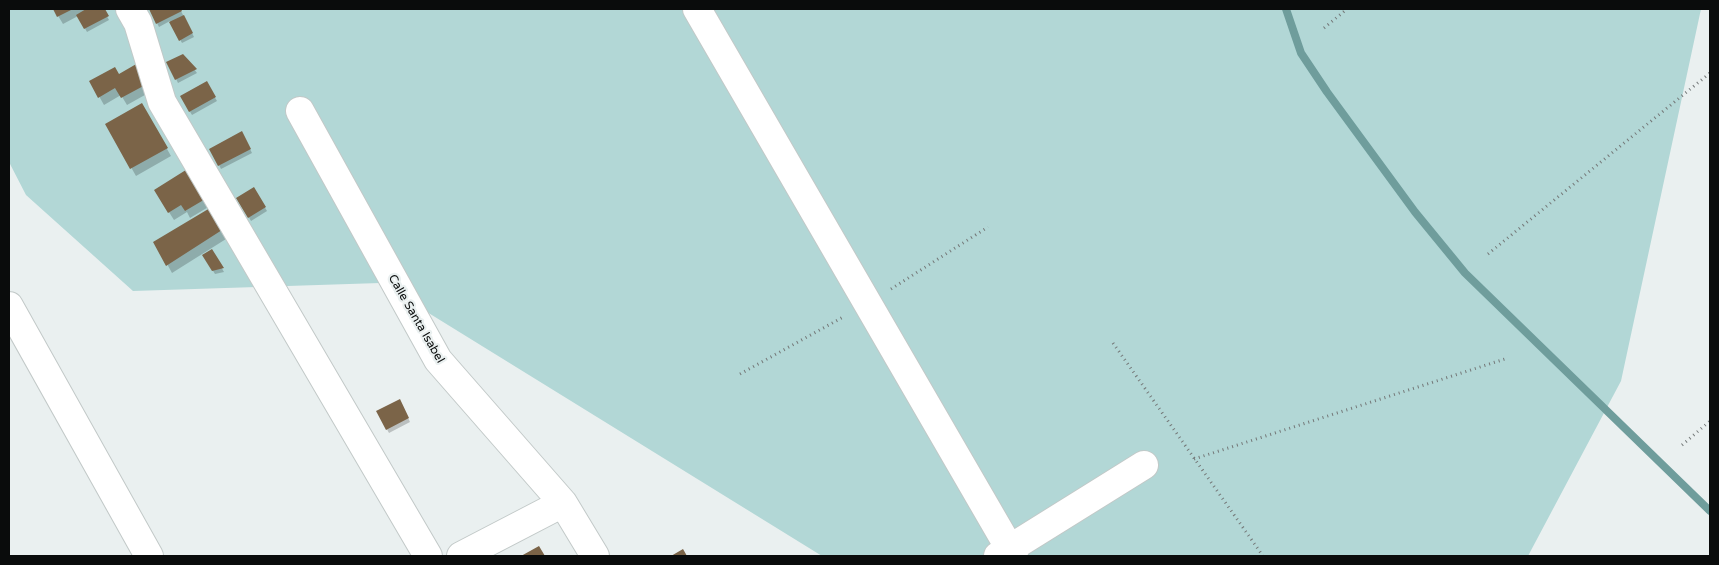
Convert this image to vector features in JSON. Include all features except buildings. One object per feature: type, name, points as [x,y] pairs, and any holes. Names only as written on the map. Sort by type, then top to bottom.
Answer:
[{"type":"street","points":[[130,9],[138,23],[162,102],[428,556]]},
{"type":"street","points":[[697,9],[1007,554],[1144,465]]},
{"type":"street","name":"Calle Santa Isabel","points":[[300,111],[438,360],[563,503],[595,556]]},
{"type":"street","points":[[9,306],[149,556]]},
{"type":"street","points":[[461,556],[563,503]]},
{"type":"path","points":[[1324,28],[1347,9]]},
{"type":"path","points":[[1488,254],[1710,73]]},
{"type":"path","points":[[1113,343],[1263,556]]},
{"type":"path","points":[[1194,459],[1508,358]]},
{"type":"path","points":[[1682,445],[1710,421]]},
{"type":"shaded area","points":[[9,9],[1701,9],[1621,381],[1528,556],[822,556],[380,283],[133,291],[26,195],[9,162]]},
{"type":"waterway","points":[[1286,9],[1301,53],[1327,92],[1415,212],[1465,273],[1710,511]]}]
